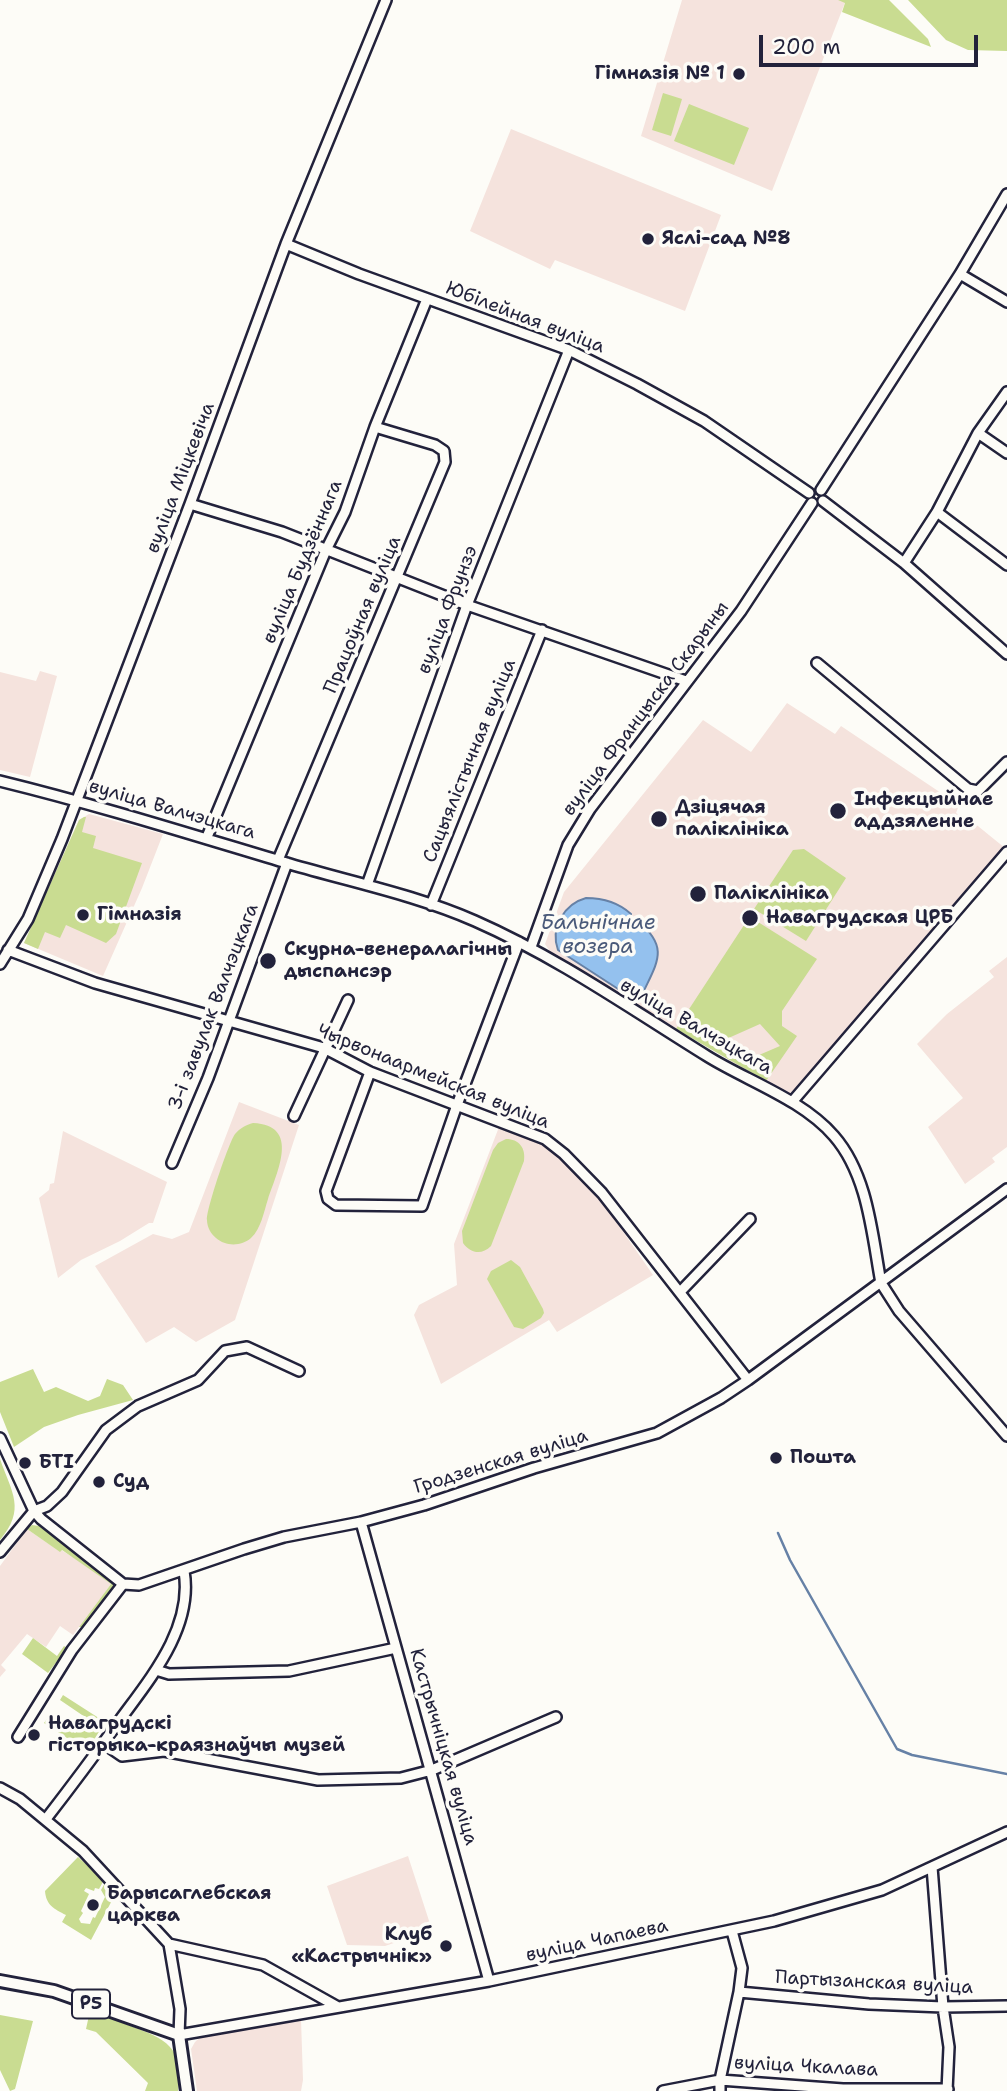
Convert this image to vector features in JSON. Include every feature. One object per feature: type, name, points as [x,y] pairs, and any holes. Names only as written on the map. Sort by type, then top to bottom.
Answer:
[{"type":"main road","name":"Р5","points":[[0,1981],[54,1991],[179,2035]]},
{"type":"main road","points":[[179,2035],[187,2091]]},
{"type":"street","name":"вуліца Міцкевіча","points":[[0,964],[28,919],[77,800],[286,244],[386,0]]},
{"type":"street","points":[[821,490],[960,274],[1007,194]]},
{"type":"street","name":"Юбілейная вуліца","points":[[286,244],[569,350],[704,421],[810,498]]},
{"type":"street","points":[[960,274],[1007,302]]},
{"type":"street","name":"вуліца Будзённага","points":[[207,837],[326,550],[345,512],[375,427],[427,299]]},
{"type":"street","name":"вуліца Фрунзэ","points":[[367,885],[467,605],[569,350]]},
{"type":"street","points":[[904,563],[937,512],[978,433],[1007,392]]},
{"type":"street","name":"Працоўная вуліца","points":[[283,861],[445,462],[444,451],[435,445],[375,427]]},
{"type":"street","points":[[978,433],[1007,453]]},
{"type":"street","points":[[814,489],[821,490],[825,496],[819,505],[810,498],[814,489]]},
{"type":"street","name":"вуліца Францыска Скарыны","points":[[531,947],[568,845],[575,833],[590,809],[741,611],[810,498]]},
{"type":"street","points":[[823,501],[904,563],[1007,654]]},
{"type":"street","points":[[190,504],[282,532],[467,605],[686,681]]},
{"type":"street","points":[[937,512],[1007,565]]},
{"type":"street","name":"Сацыялістычная вуліца","points":[[431,905],[542,629]]},
{"type":"street","points":[[817,663],[968,789],[978,791],[1007,762]]},
{"type":"street","name":"вуліца Валчэцкага","points":[[0,781],[207,837],[473,920],[531,947],[710,1058],[792,1102],[834,1135],[856,1173],[863,1194],[881,1283],[899,1311],[1007,1436]]},
{"type":"street","points":[[792,1102],[1007,852]]},
{"type":"street","name":"3-і завулак Валчэцкага","points":[[172,1163],[208,1078],[283,861]]},
{"type":"street","points":[[370,1072],[326,1191],[328,1199],[336,1205],[422,1206],[519,942]]},
{"type":"street","name":"Чырвонаармейская вуліца","points":[[8,950],[95,983],[324,1048],[370,1072],[545,1139],[564,1154],[602,1193],[748,1380]]},
{"type":"street","points":[[294,1116],[348,1000]]},
{"type":"street","name":"Гродзенская вуліца","points":[[123,1584],[139,1585],[244,1549],[361,1522],[657,1433],[748,1380],[1007,1189]]},
{"type":"street","points":[[680,1292],[750,1219]]},
{"type":"street","points":[[0,1552],[34,1511],[47,1506],[62,1492],[106,1430],[138,1406],[198,1380],[225,1351],[247,1347],[299,1371]]},
{"type":"street","points":[[0,1438],[34,1511],[123,1584],[72,1650],[18,1737]]},
{"type":"street","name":"Кастрычніцкая вуліца","points":[[361,1522],[489,1981]]},
{"type":"street","points":[[46,1819],[166,1655],[184,1604],[187,1588],[184,1571]]},
{"type":"street","points":[[156,1670],[169,1674],[289,1671],[396,1648]]},
{"type":"street","points":[[103,1742],[122,1756],[164,1751],[317,1780],[401,1778],[432,1770],[555,1717]]},
{"type":"street","points":[[0,1788],[20,1799],[83,1851],[169,1944],[180,2009],[179,2035]]},
{"type":"street","name":"вуліца Чапаева","points":[[179,2035],[489,1981],[732,1931],[882,1890],[1007,1832]]},
{"type":"street","points":[[932,1867],[943,2007],[949,2048],[948,2090]]},
{"type":"street","points":[[720,2091],[742,1968],[732,1931]]},
{"type":"street","points":[[169,1944],[263,1965],[338,2007]]},
{"type":"street","name":"Партызанская вуліца","points":[[739,1992],[869,2004],[1007,2006]]},
{"type":"street","name":"вуліца Чкалава","points":[[663,2091],[720,2080],[843,2090],[948,2090]]},
{"type":"shaded area","name":"Гімназія № 1","points":[[682,0],[846,0],[772,191],[641,136]]},
{"type":"shaded area","points":[[511,129],[721,215],[685,311],[555,260],[550,269],[470,231]]},
{"type":"shaded area","points":[[40,671],[57,676],[30,777],[0,770],[0,672],[36,681]]},
{"type":"shaded area","name":"Навагрудская ЦРБ","points":[[787,703],[835,734],[841,726],[959,805],[956,813],[968,818],[1005,848],[792,1098],[551,953],[545,944],[564,892],[703,720],[751,752]]},
{"type":"shaded area","name":"Гімназія","points":[[89,814],[163,834],[103,976],[24,943],[79,820]]},
{"type":"shaded area","points":[[1007,957],[1007,1147],[992,1158],[995,1162],[965,1184],[928,1127],[963,1098],[917,1044],[947,1014],[994,977],[989,971]]},
{"type":"shaded area","points":[[239,1102],[299,1125],[235,1320],[196,1342],[174,1327],[146,1343],[95,1266],[153,1234],[172,1239],[189,1232]]},
{"type":"shaded area","points":[[499,1127],[547,1145],[593,1188],[653,1275],[557,1332],[549,1320],[441,1384],[414,1315],[419,1305],[457,1285],[454,1244]]},
{"type":"shaded area","points":[[63,1131],[167,1182],[153,1223],[81,1260],[58,1278],[39,1198],[49,1190],[50,1184],[54,1183]]},
{"type":"shaded area","points":[[27,1529],[111,1584],[73,1635],[60,1626],[46,1647],[27,1634],[1,1665],[6,1670],[0,1677],[0,1566]]},
{"type":"shaded area","points":[[408,1856],[432,1930],[385,1946],[347,1945],[327,1886]]},
{"type":"shaded area","points":[[301,2019],[301,2091],[197,2091],[191,2049],[202,2035]]},
{"type":"green space","points":[[838,0],[889,0],[928,39],[931,47],[842,12],[845,3]]},
{"type":"green space","points":[[908,0],[1007,0],[1007,51],[968,50],[946,40]]},
{"type":"green space","points":[[663,93],[682,99],[671,136],[652,130]]},
{"type":"green space","points":[[689,104],[749,128],[734,165],[674,141]]},
{"type":"green space","name":"Гімназія","points":[[84,817],[82,832],[96,836],[93,848],[142,863],[116,934],[106,943],[66,925],[60,938],[45,932],[38,949],[24,943],[79,820]]},
{"type":"green space","points":[[804,849],[846,878],[806,941],[754,909],[793,850]]},
{"type":"green space","points":[[746,922],[758,922],[817,959],[782,1011],[782,1026],[797,1036],[766,1081],[676,1029]],"holes":[[[760,1024],[780,1046],[745,1061],[724,1040]]]},
{"type":"green space","points":[[253,1123],[268,1126],[277,1132],[281,1141],[280,1164],[257,1230],[247,1241],[229,1244],[220,1241],[211,1232],[207,1223],[208,1214],[218,1176],[232,1140],[239,1130]]},
{"type":"green space","points":[[506,1139],[521,1145],[524,1161],[491,1246],[484,1251],[473,1251],[463,1243],[462,1231],[493,1150],[498,1143]]},
{"type":"green space","points":[[511,1260],[520,1267],[544,1313],[541,1318],[523,1329],[514,1327],[487,1279],[491,1271]]},
{"type":"green space","points":[[33,1369],[44,1392],[56,1387],[88,1401],[100,1396],[107,1379],[123,1385],[133,1400],[44,1427],[14,1447],[0,1412],[0,1382]]},
{"type":"green space","points":[[0,1459],[12,1491],[15,1510],[8,1529],[0,1540]]},
{"type":"green space","points":[[32,1525],[39,1526],[114,1582],[114,1586],[82,1627],[79,1627],[111,1584],[27,1529]]},
{"type":"green space","points":[[33,1638],[57,1656],[64,1646],[67,1648],[48,1673],[22,1654]]},
{"type":"green space","points":[[63,1695],[105,1722],[87,1751],[44,1723],[49,1716],[75,1733],[82,1729],[85,1717],[60,1700]]},
{"type":"green space","points":[[78,1857],[104,1880],[99,1889],[95,1888],[94,1891],[86,1888],[84,1891],[89,1894],[81,1911],[81,1923],[90,1924],[93,1917],[95,1918],[105,1897],[101,1890],[106,1881],[117,1891],[91,1940],[62,1922],[66,1915],[51,1906],[45,1891]]},
{"type":"green space","points":[[90,2011],[148,2033],[166,2043],[177,2057],[178,2091],[145,2091],[148,2083],[96,2032],[86,2029]]},
{"type":"green space","points":[[0,2015],[33,2021],[15,2089],[10,2091],[0,2070]]},
{"type":"water","name":"Бальнічнае возера","points":[[586,898],[604,900],[621,907],[631,914],[631,922],[638,921],[654,939],[658,956],[642,995],[632,998],[558,950],[556,933],[561,918],[571,906]]},
{"type":"waterway","points":[[778,1533],[790,1560],[897,1749],[912,1755],[1007,1774]]},
{"type":"place","name":"Гімназія № 1","points":[[739,74]]},
{"type":"place","name":"Яслі-сад №8","points":[[648,239]]},
{"type":"place","name":"Інфекцыйнае аддзяленне","points":[[838,811]]},
{"type":"place","name":"Дзіцячая паліклініка","points":[[659,819]]},
{"type":"place","name":"Паліклініка","points":[[698,894]]},
{"type":"place","name":"Гімназія","points":[[83,915]]},
{"type":"place","name":"Навагрудская ЦРБ","points":[[750,918]]},
{"type":"place","name":"Скурна-венералагічны дыспансэр","points":[[268,961]]},
{"type":"place","name":"Пошта","points":[[776,1458]]},
{"type":"place","name":"БТІ","points":[[25,1463]]},
{"type":"place","name":"Суд","points":[[99,1482]]},
{"type":"place","name":"Навагрудскі гісторыка-краязнаўчы музей","points":[[34,1735]]},
{"type":"place","name":"Барысаглебская царква","points":[[93,1905]]},
{"type":"place","name":"Клуб «Кастрычнік»","points":[[446,1946]]}]
